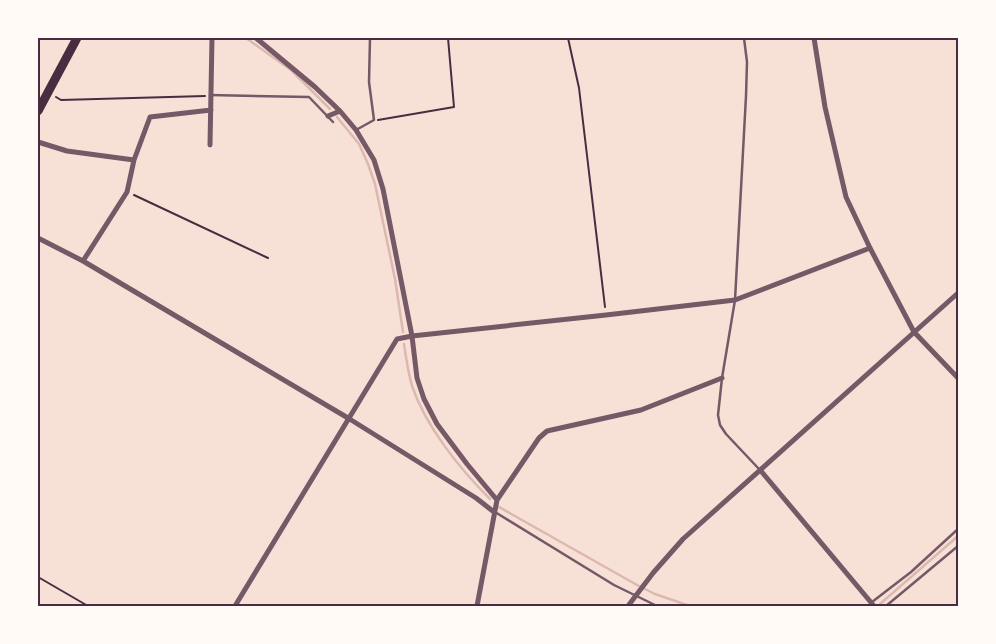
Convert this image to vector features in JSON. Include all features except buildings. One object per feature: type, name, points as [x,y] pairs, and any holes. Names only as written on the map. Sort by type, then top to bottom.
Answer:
[{"type":"main road","points":[[38,111],[77,38]]},
{"type":"street","points":[[210,145],[212,38]]},
{"type":"street","points":[[256,38],[315,87],[340,111],[356,130],[374,160],[383,189],[412,336],[417,378],[437,424],[498,500]]},
{"type":"street","points":[[814,38],[825,108],[846,197],[870,248],[914,332],[958,378]]},
{"type":"street","points":[[83,261],[127,192],[134,160],[150,117],[211,110]]},
{"type":"street","points":[[328,116],[340,111]]},
{"type":"street","points":[[38,142],[68,151],[134,160]]},
{"type":"street","points":[[38,238],[83,261],[348,418],[476,498],[494,512]]},
{"type":"street","points":[[235,606],[397,339],[735,300],[870,248]]},
{"type":"street","points":[[628,606],[635,595],[683,539],[958,293]]},
{"type":"street","points":[[477,606],[494,512],[498,500],[539,438],[547,431],[640,410],[722,378]]},
{"type":"street","points":[[761,471],[872,604]]},
{"type":"lane","points":[[356,130],[374,120],[370,82],[370,38]]},
{"type":"lane","points":[[744,38],[747,62],[746,96],[735,300],[718,415],[720,425],[726,434],[761,471]]},
{"type":"lane","points":[[210,96],[309,97],[333,122]]},
{"type":"lane","points":[[494,512],[614,585],[657,606]]},
{"type":"lane","points":[[872,604],[911,572],[958,529]]},
{"type":"lane","points":[[886,606],[958,546]]},
{"type":"path","points":[[374,120],[454,107],[448,38]]},
{"type":"path","points":[[568,38],[579,88],[606,315]]},
{"type":"path","points":[[47,93],[61,100],[210,96]]},
{"type":"path","points":[[127,192],[268,258]]},
{"type":"path","points":[[38,576],[88,606]]},
{"type":"waterway","points":[[246,38],[291,70],[330,109]]},
{"type":"waterway","points":[[337,117],[359,144],[375,184],[395,279],[403,332]]},
{"type":"waterway","points":[[404,344],[412,386],[426,417],[445,447],[490,499]]},
{"type":"waterway","points":[[499,507],[637,585],[655,594],[690,606]]},
{"type":"waterway","points":[[880,604],[958,536]]}]
